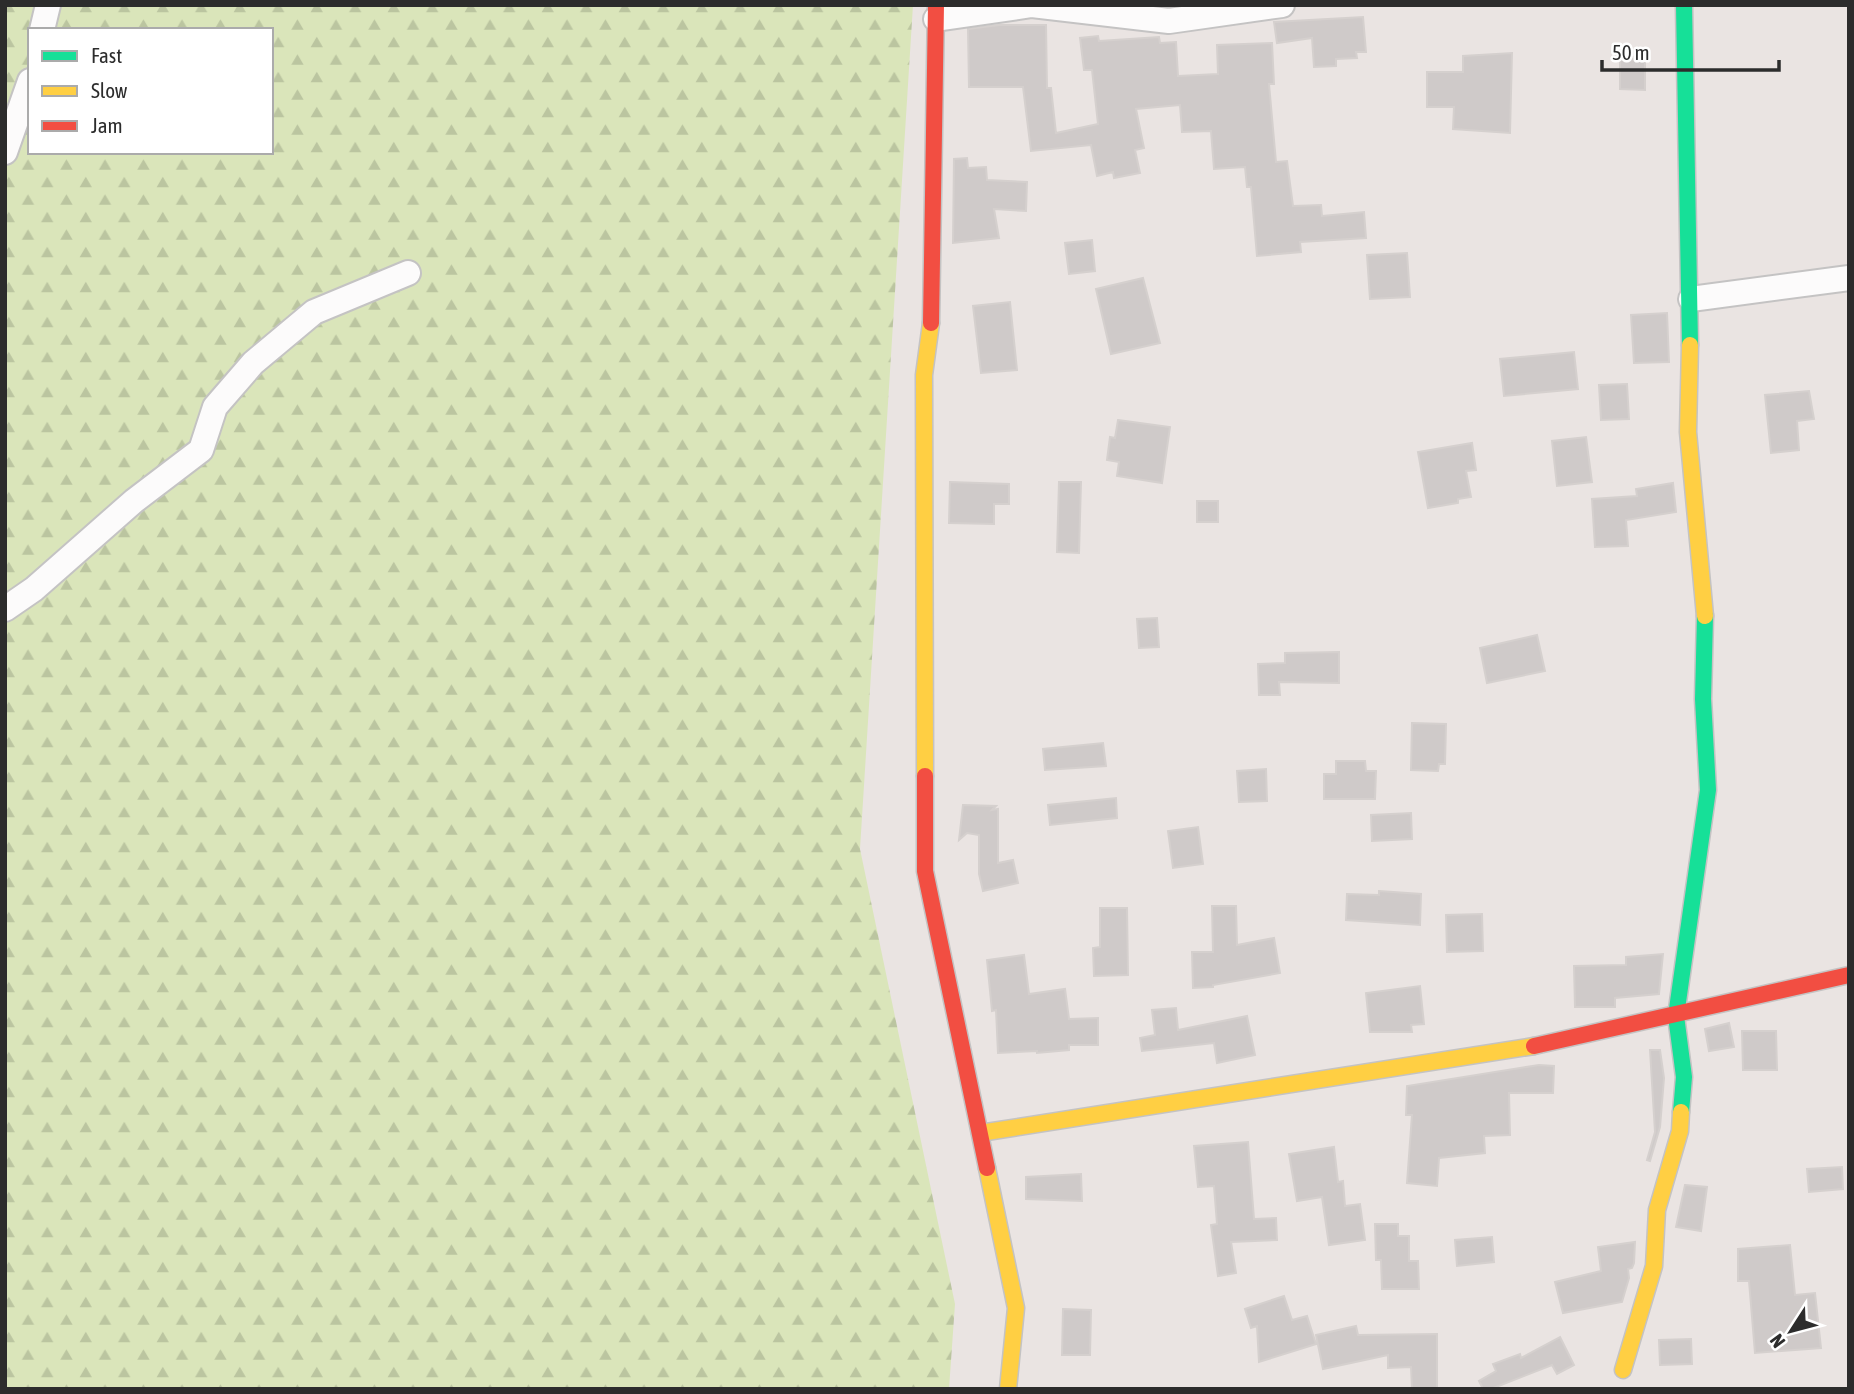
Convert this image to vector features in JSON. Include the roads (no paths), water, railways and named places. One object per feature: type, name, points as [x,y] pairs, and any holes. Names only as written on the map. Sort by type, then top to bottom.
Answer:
[{"type":"street","points":[[42,28],[48,5]]},
{"type":"street","points":[[1008,1389],[1016,1308],[925,871],[924,376],[932,311],[936,12],[1032,5],[1169,21],[1282,5]]},
{"type":"street","points":[[1623,1370],[1654,1266],[1657,1210],[1680,1131],[1684,1077],[1676,1016],[1708,790],[1703,698],[1705,603],[1688,432],[1691,299],[1684,5]]},
{"type":"street","points":[[5,152],[28,87]]},
{"type":"street","points":[[5,609],[34,589],[134,501],[201,450],[215,407],[253,363],[314,312],[408,273]]},
{"type":"street","points":[[1691,299],[1849,278]]},
{"type":"street","points":[[980,1133],[1565,1041],[1849,975]]}]
